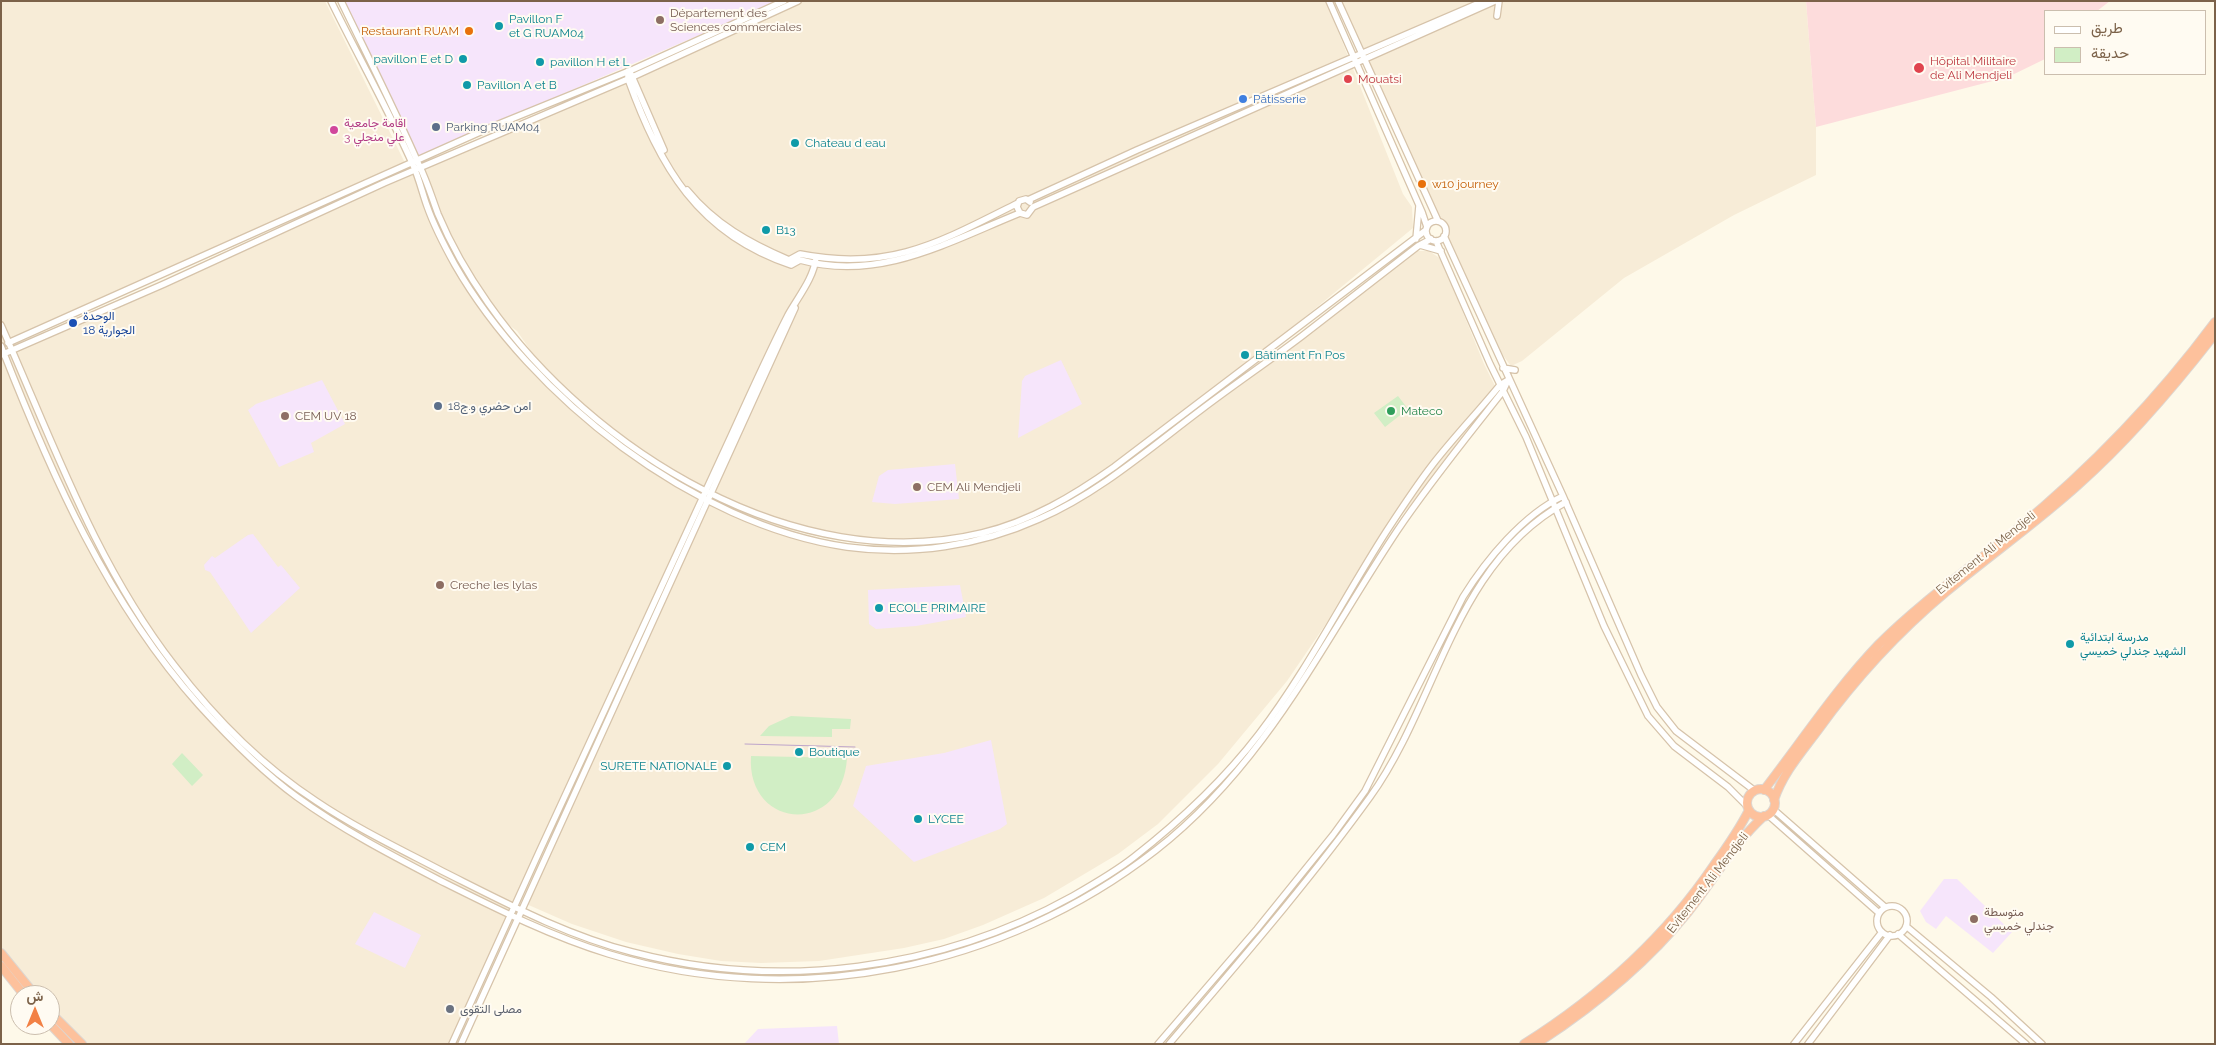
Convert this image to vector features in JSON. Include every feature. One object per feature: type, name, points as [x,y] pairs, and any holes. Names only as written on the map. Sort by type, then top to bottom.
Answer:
[{"type":"highway","name":"Evitement Ali Mendjeli","points":[[1764,790],[1827,705],[1879,645],[1923,604],[2014,531],[2097,458],[2149,403],[2215,322]]},
{"type":"highway","name":"Evitement Ali Mendjeli","points":[[1536,1044],[1588,1008],[1617,985],[1659,945],[1688,912],[1746,832],[1770,810],[1783,778],[1839,701],[1869,664],[1946,592],[2018,536],[2111,454],[2178,382],[2215,334]]},
{"type":"highway","points":[[1764,790],[1771,794],[1770,810],[1755,816],[1748,808],[1750,795],[1755,791],[1764,790]]},
{"type":"highway","name":"Evitement Ali Mendjeli","points":[[1524,1044],[1612,981],[1653,942],[1697,890],[1735,835],[1748,808]]},
{"type":"highway","points":[[1,953],[27,985]]},
{"type":"highway","points":[[1,966],[16,985]]},
{"type":"highway","points":[[60,1022],[82,1044]]},
{"type":"highway","points":[[60,1035],[69,1044]]},
{"type":"main road","points":[[331,1],[418,168],[428,210],[455,265],[489,316],[517,351],[550,386],[601,431],[664,476],[707,495],[801,529],[857,541],[917,542],[955,538],[1013,523],[1037,514],[1085,488],[1416,239],[1430,223],[1438,221]]},
{"type":"main road","points":[[341,1],[414,161]]},
{"type":"main road","points":[[784,1],[628,71],[414,161],[1,346],[60,485],[98,562],[147,638],[199,705],[255,762],[294,795],[339,825],[398,858],[508,915],[571,942],[615,956],[718,976],[823,978],[862,974],[932,961],[979,946],[1022,929],[1106,885],[1168,840],[1222,791],[1270,730],[1304,681],[1398,530],[1501,388]]},
{"type":"main road","points":[[3,354],[418,168],[631,77],[798,1]]},
{"type":"main road","points":[[1329,1],[1359,58],[1438,221],[1445,228],[1444,236],[1508,380],[1564,496],[1641,675],[1657,707],[1676,731],[1755,791]]},
{"type":"main road","points":[[1338,1],[1359,58],[1419,204],[1426,229],[1441,251],[1501,388],[1526,437],[1604,626],[1648,716],[1674,746],[1733,791],[1748,808]]},
{"type":"main road","points":[[631,77],[650,134],[693,204],[726,233],[758,252],[791,265],[800,260],[815,264],[864,266],[902,260],[944,246],[1020,213],[1027,214],[1033,207],[1484,1]]},
{"type":"main road","points":[[628,71],[662,146],[685,187],[702,207],[741,238],[789,260],[800,254],[825,259],[863,260],[910,252],[1021,200],[1028,200],[1495,1]]},
{"type":"main road","points":[[1497,16],[1499,1]]},
{"type":"main road","points":[[1028,200],[1033,207]]},
{"type":"main road","points":[[1018,203],[1020,213]]},
{"type":"main road","points":[[1416,239],[1419,204]]},
{"type":"main road","points":[[707,495],[756,522],[818,542],[850,547],[920,549],[957,545],[1011,531],[1042,518],[1088,493],[1299,338],[1420,245],[1444,236]]},
{"type":"main road","points":[[1420,245],[1441,251]]},
{"type":"main road","points":[[452,1044],[508,915],[794,314],[795,306],[815,264],[816,257]]},
{"type":"main road","points":[[1,325],[68,483],[108,562],[141,618],[176,667],[218,716],[268,764],[318,803],[410,855],[513,907],[579,936],[629,952],[733,970],[825,970],[909,958],[954,947],[1043,912],[1128,862],[1198,802],[1226,773],[1264,726],[1291,688],[1388,530],[1431,466],[1508,380]]},
{"type":"main road","points":[[1503,368],[1515,370]]},
{"type":"main road","points":[[461,1044],[707,495]]},
{"type":"main road","points":[[1158,1044],[1257,929],[1339,828],[1365,790],[1463,597],[1479,571],[1509,537],[1552,502],[1564,496]]},
{"type":"main road","points":[[1169,1044],[1262,935],[1370,796],[1400,745],[1439,659],[1482,580],[1520,538],[1555,508],[1566,502]]},
{"type":"main road","points":[[1264,726],[1270,730]]},
{"type":"main road","points":[[1770,810],[1885,907]]},
{"type":"main road","points":[[1770,810],[1879,913]]},
{"type":"main road","points":[[1893,906],[1901,909],[1906,916],[1906,926],[1898,934],[1890,935],[1882,932],[1878,925],[1879,913],[1885,907],[1893,906]]},
{"type":"main road","points":[[1906,926],[1991,997],[2042,1044]]},
{"type":"main road","points":[[1794,1044],[1882,932]]},
{"type":"main road","points":[[1898,934],[2026,1044]]},
{"type":"main road","points":[[1808,1044],[1890,935]]},
{"type":"shaded area","points":[[1,1],[325,1],[405,163],[1,345]]},
{"type":"shaded area","points":[[337,1],[778,1],[419,156]]},
{"type":"shaded area","points":[[798,1],[1326,1],[1403,194],[1412,207],[1413,228],[1101,485],[1011,531],[927,548],[774,528],[818,542],[915,551],[1011,532],[1089,494],[1416,251],[1429,251],[1441,259],[1484,364],[1501,398],[1392,527],[1287,681],[1218,764],[1158,824],[1118,854],[1044,898],[983,925],[944,939],[904,948],[819,961],[761,963],[721,961],[678,954],[626,942],[572,924],[524,903],[709,499],[704,497],[452,1044],[82,1044],[60,1022],[60,985],[27,985],[1,953],[1,353],[408,177]],"holes":[[[418,193],[505,322],[517,331],[562,396],[517,351],[471,290]]]},
{"type":"shaded area","points":[[1340,1],[1806,1],[1816,127],[1816,175],[1734,215],[1624,278],[1522,361],[1511,366],[1502,354]]},
{"type":"shaded area","name":"Hôpital Militaire de Ali Mendjeli","points":[[1806,1],[2110,1],[2098,10],[2044,10],[2044,59],[2008,77],[1816,127]]},
{"type":"shaded area","points":[[1061,360],[1082,404],[1018,438],[1022,381],[1025,376]]},
{"type":"shaded area","points":[[322,380],[345,424],[311,443],[314,452],[279,467],[248,410],[256,404]]},
{"type":"shaded area","name":"CEM Ali Mendjeli","points":[[955,464],[959,499],[895,504],[872,502],[879,476],[888,470]]},
{"type":"shaded area","points":[[253,534],[278,567],[281,565],[300,588],[251,633],[210,572],[205,570],[204,565],[212,556],[215,558],[248,535]]},
{"type":"shaded area","points":[[960,585],[966,617],[916,626],[876,629],[869,624],[868,590]]},
{"type":"shaded area","points":[[991,740],[1007,824],[1000,829],[914,862],[853,806],[866,766],[944,753]]},
{"type":"shaded area","name":"متوسطة جندلي خميسي","points":[[1944,879],[1957,879],[2012,932],[1993,953],[1946,916],[1936,929],[1926,922],[1920,911]]},
{"type":"shaded area","points":[[374,912],[421,935],[405,968],[355,944]]},
{"type":"shaded area","points":[[837,1026],[839,1044],[744,1044],[758,1029]]},
{"type":"green space","name":"Mateco","points":[[1398,396],[1408,409],[1385,427],[1374,413]]},
{"type":"green space","points":[[791,716],[851,719],[850,729],[832,729],[832,737],[760,736],[769,726]]},
{"type":"green space","points":[[182,753],[203,775],[192,786],[172,764]]},
{"type":"green space","points":[[751,756],[847,758],[841,784],[829,802],[813,812],[795,814],[778,810],[763,798],[753,780]]},
{"type":"tram line","points":[[745,744],[855,747]]},
{"type":"place","name":"Département des Sciences commerciales","points":[[660,20]]},
{"type":"place","name":"Pavillon F et G RUAM04","points":[[499,26]]},
{"type":"place","name":"Restaurant RUAM","points":[[469,31]]},
{"type":"place","name":"pavillon E et D","points":[[463,59]]},
{"type":"place","name":"pavillon H et L","points":[[540,62]]},
{"type":"place","name":"Hôpital Militaire de Ali Mendjeli","points":[[1919,68]]},
{"type":"place","name":"Mouatsi","points":[[1348,79]]},
{"type":"place","name":"Pavillon A et B","points":[[467,85]]},
{"type":"place","name":"Pâtisserie","points":[[1243,99]]},
{"type":"place","name":"Parking RUAM04","points":[[436,127]]},
{"type":"place","name":"اقامة جامعية علي منجلي 3","points":[[334,130]]},
{"type":"place","name":"Chateau d eau","points":[[795,143]]},
{"type":"place","name":"w10 journey","points":[[1422,184]]},
{"type":"place","name":"B13","points":[[766,230]]},
{"type":"place","name":"الوحدة الجوارية 18","points":[[73,323]]},
{"type":"place","name":"Bâtiment Fn Pos","points":[[1245,355]]},
{"type":"place","name":"امن حضري و.ج18","points":[[438,406]]},
{"type":"place","name":"Mateco","points":[[1391,411]]},
{"type":"place","name":"CEM UV 18","points":[[285,416]]},
{"type":"place","name":"CEM Ali Mendjeli","points":[[917,487]]},
{"type":"place","name":"Creche les lylas","points":[[440,585]]},
{"type":"place","name":"ECOLE PRIMAIRE","points":[[879,608]]},
{"type":"place","name":"مدرسة ابتدائية الشهيد جندلي خميسي","points":[[2070,644]]},
{"type":"place","name":"Boutique","points":[[799,752]]},
{"type":"place","name":"SURETE NATIONALE","points":[[727,766]]},
{"type":"place","name":"LYCEE","points":[[918,819]]},
{"type":"place","name":"CEM","points":[[750,847]]},
{"type":"place","name":"متوسطة جندلي خميسي","points":[[1974,919]]},
{"type":"place","name":"مصلى التقوى","points":[[450,1009]]}]
